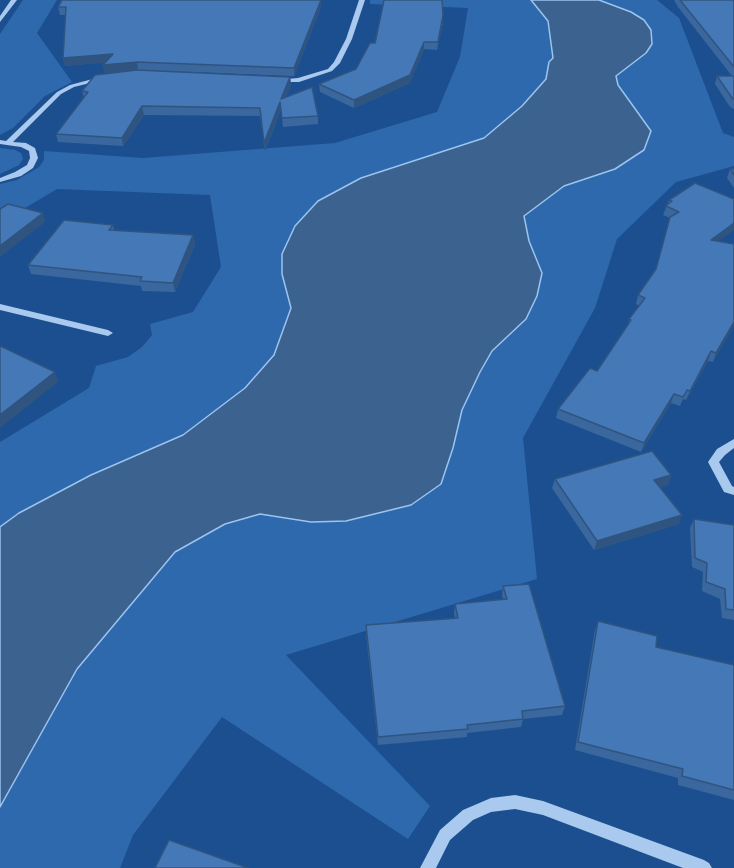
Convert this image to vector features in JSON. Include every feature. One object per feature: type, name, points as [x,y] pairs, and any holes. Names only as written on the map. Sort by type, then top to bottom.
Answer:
[{"type":"street","points":[[0,20],[14,0]]},
{"type":"street","points":[[265,81],[299,80],[330,70],[337,63],[349,39],[362,0]]},
{"type":"street","points":[[9,142],[59,93],[80,84],[116,75]]},
{"type":"street","points":[[0,142],[23,145],[32,150],[34,158],[30,166],[18,174],[0,180]]},
{"type":"street","points":[[0,307],[108,333]]},
{"type":"street","points":[[731,490],[712,462],[734,443]]},
{"type":"street","points":[[428,868],[445,836],[468,814],[491,806],[515,802],[543,808],[704,868]]},
{"type":"shaded area","points":[[23,0],[57,0],[37,33],[72,82],[45,96],[13,128],[0,135],[0,34]]},
{"type":"shaded area","points":[[370,0],[531,0],[548,21],[553,58],[549,62],[546,79],[522,106],[484,138],[361,178],[318,201],[282,274],[291,308],[274,355],[245,388],[183,435],[91,475],[19,513],[0,527],[0,442],[89,388],[96,366],[128,357],[142,347],[152,335],[150,324],[193,312],[221,267],[210,195],[57,189],[0,223],[0,184],[17,180],[39,167],[44,160],[44,151],[143,158],[335,143],[437,112],[460,57],[468,8],[370,4]]},
{"type":"shaded area","points":[[531,0],[599,0],[631,12],[644,20],[651,30],[652,44],[646,53],[616,76],[618,85],[651,131],[644,150],[615,169],[564,186],[524,216],[529,241],[542,273],[537,296],[526,319],[492,351],[480,372],[462,410],[441,484],[411,505],[346,521],[311,522],[260,514],[225,524],[175,552],[77,669],[0,807],[0,527],[19,513],[91,475],[183,435],[245,388],[274,355],[291,308],[282,274],[282,254],[295,226],[318,201],[361,178],[484,138],[522,106],[546,79],[549,62],[553,58],[548,21]]},
{"type":"shaded area","points":[[599,0],[657,0],[679,18],[723,133],[734,137],[734,166],[676,182],[617,239],[595,308],[523,438],[537,579],[286,655],[430,806],[408,839],[222,717],[133,835],[120,868],[0,868],[0,807],[77,669],[175,552],[225,524],[260,514],[311,522],[441,484],[462,410],[480,372],[492,351],[526,319],[542,273],[529,241],[524,216],[564,186],[615,169],[644,151],[651,131],[618,85],[616,76],[646,53],[652,44]]},
{"type":"shaded area","points":[[0,148],[15,150],[21,153],[23,159],[19,165],[0,174]]},
{"type":"building","points":[[62,0],[321,0],[294,68],[137,62],[103,65],[113,54],[63,58],[66,7],[58,7]]},
{"type":"building","points":[[384,0],[442,0],[443,15],[438,42],[424,42],[410,75],[354,100],[319,84],[356,69],[370,43],[375,43]]},
{"type":"building","points":[[680,0],[734,0],[734,67]]},
{"type":"building","points":[[137,70],[290,77],[281,99],[312,87],[318,116],[282,118],[280,102],[264,143],[260,108],[142,106],[122,138],[56,134],[88,92],[82,91],[95,75]]},
{"type":"building","points":[[717,76],[734,76],[734,99],[732,98]]},
{"type":"building","points":[[695,183],[734,199],[734,223],[711,240],[734,244],[734,322],[716,353],[711,351],[690,391],[687,390],[683,397],[674,394],[644,443],[558,409],[590,368],[597,371],[631,320],[629,319],[645,298],[638,295],[656,269],[670,217],[679,212],[666,206],[672,201],[669,200]]},
{"type":"building","points":[[8,204],[43,213],[0,246],[0,209]]},
{"type":"building","points":[[64,220],[113,225],[109,230],[193,235],[173,283],[140,281],[142,277],[28,265]]},
{"type":"building","points":[[0,346],[55,372],[0,415]]},
{"type":"building","points":[[652,451],[671,475],[654,480],[682,515],[597,541],[555,479]]},
{"type":"building","points":[[694,519],[734,525],[734,610],[726,609],[725,589],[706,582],[707,563],[695,558]]},
{"type":"building","points":[[529,584],[565,706],[522,711],[523,719],[467,725],[468,729],[378,737],[366,625],[458,618],[455,604],[507,599],[503,586]]},
{"type":"building","points":[[598,621],[657,636],[656,647],[734,665],[734,790],[682,776],[683,769],[578,742]]},
{"type":"building","points":[[169,840],[248,868],[155,868]]}]
